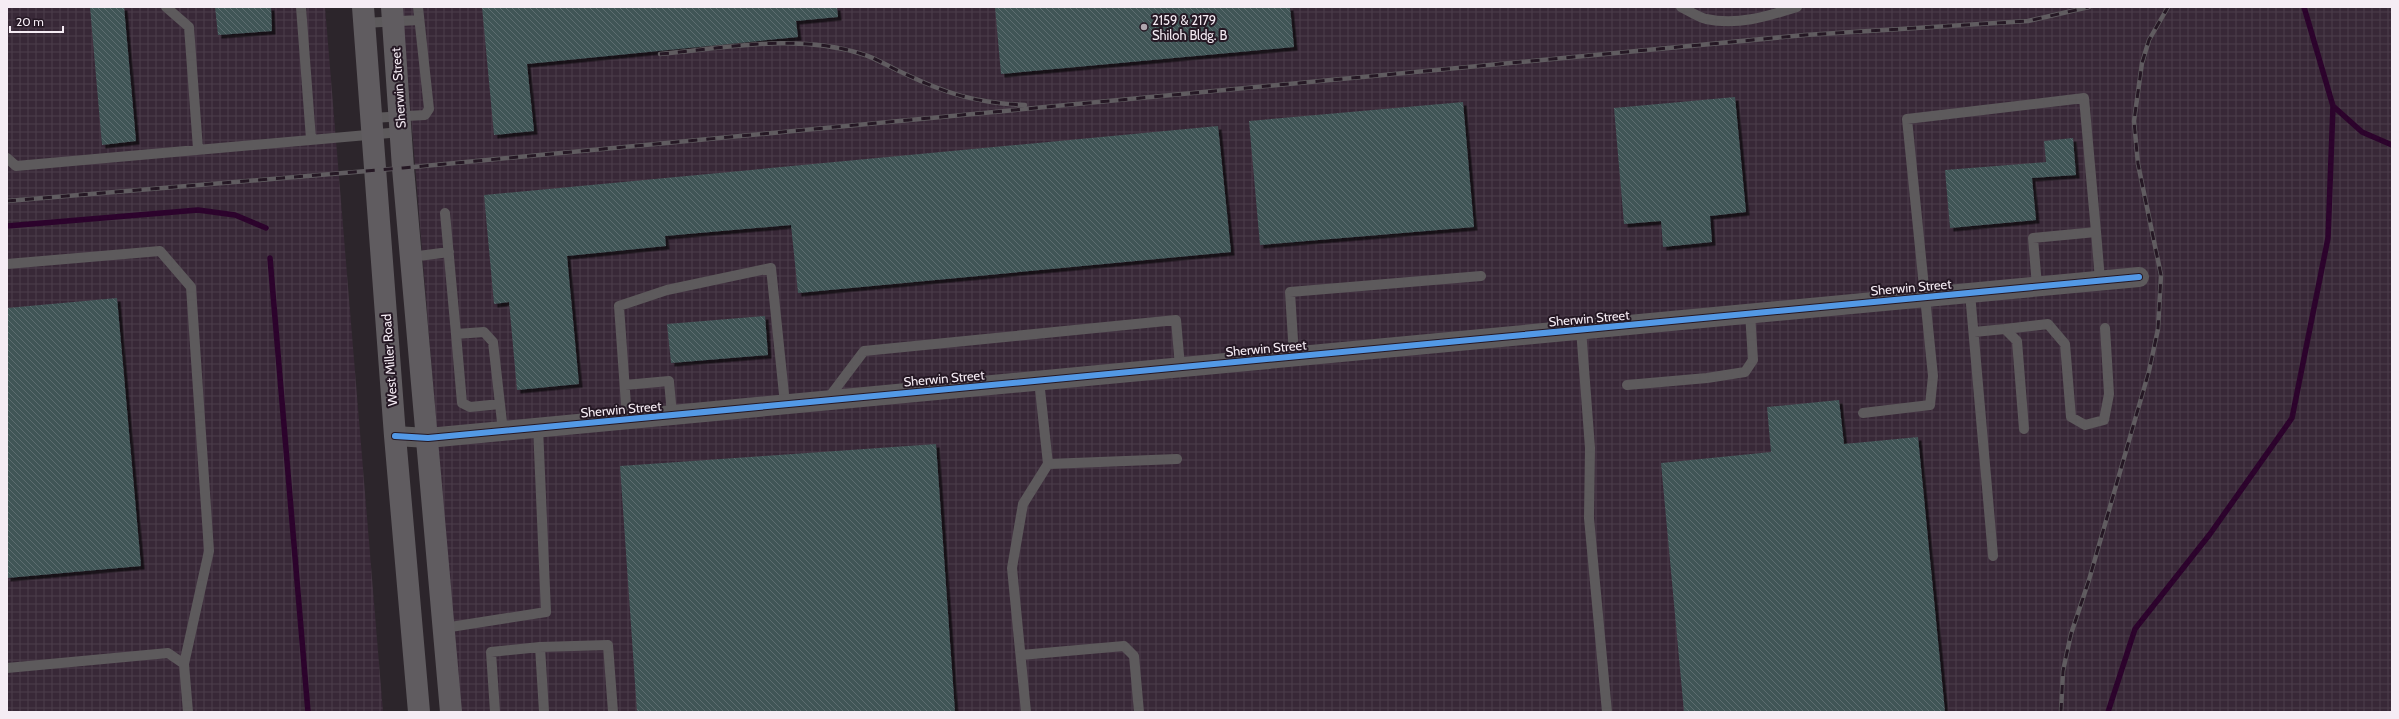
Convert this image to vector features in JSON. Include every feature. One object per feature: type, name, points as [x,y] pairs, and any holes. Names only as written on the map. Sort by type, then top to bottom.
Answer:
[{"type":"main road","name":"Sherwin Street","points":[[393,14],[403,168],[411,257]]},
{"type":"main road","name":"West Miller Road","points":[[364,15],[395,436],[419,712]]},
{"type":"main road","points":[[411,257],[451,712]]},
{"type":"street","name":"Sherwin Street","points":[[395,436],[428,438],[2140,277]]},
{"type":"lane","points":[[166,7],[189,27],[198,150]]},
{"type":"lane","points":[[301,7],[312,139]]},
{"type":"lane","points":[[7,158],[16,166],[312,139],[372,126],[400,124],[425,115],[428,109],[418,7]]},
{"type":"lane","points":[[1681,7],[1706,19],[1734,22],[1755,20],[1797,7]]},
{"type":"lane","points":[[364,15],[393,14],[419,20]]},
{"type":"lane","points":[[1863,413],[1930,406],[1933,376],[1907,119],[2084,98],[2100,280]]},
{"type":"lane","points":[[372,126],[400,124]]},
{"type":"lane","points":[[445,213],[462,403],[470,407],[500,404]]},
{"type":"lane","points":[[2037,286],[2033,238],[2096,232]]},
{"type":"lane","points":[[7,264],[160,251],[191,287],[209,551],[184,664],[188,712]]},
{"type":"lane","points":[[411,257],[449,252]]},
{"type":"lane","points":[[627,419],[619,306],[666,290],[771,268],[785,404]]},
{"type":"lane","points":[[1294,356],[1290,292],[1481,276]]},
{"type":"lane","points":[[1970,293],[1993,556]]},
{"type":"lane","points":[[1627,385],[1707,378],[1745,372],[1753,360],[1750,313]]},
{"type":"lane","points":[[827,400],[864,351],[1176,320],[1180,367]]},
{"type":"lane","points":[[1974,332],[2048,324],[2065,344],[2071,417],[2085,425],[2104,420],[2109,394],[2105,328]]},
{"type":"lane","points":[[1581,329],[1590,448],[1589,518],[1607,712]]},
{"type":"lane","points":[[2005,329],[2017,341],[2024,429]]},
{"type":"lane","points":[[456,334],[484,332],[493,342],[503,431]]},
{"type":"lane","points":[[1026,712],[1012,568],[1023,504],[1048,464],[1039,380]]},
{"type":"lane","points":[[625,385],[669,381],[672,415]]},
{"type":"lane","points":[[444,628],[546,612],[538,427]]},
{"type":"lane","points":[[1048,464],[1177,459]]},
{"type":"lane","points":[[495,712],[491,652],[540,647],[608,645],[613,712]]},
{"type":"lane","points":[[1021,655],[1124,646],[1134,656],[1139,712]]},
{"type":"lane","points":[[540,647],[544,712]]},
{"type":"lane","points":[[7,668],[168,653],[184,664]]},
{"type":"shaded area","points":[[7,7],[325,7],[383,712],[7,712]]},
{"type":"shaded area","points":[[402,7],[2392,7],[2392,712],[460,712]]},
{"type":"building","points":[[90,7],[124,7],[136,141],[102,145]]},
{"type":"building","points":[[215,7],[271,7],[272,31],[218,35]]},
{"type":"building","points":[[482,7],[837,7],[838,17],[796,21],[798,37],[527,64],[534,131],[494,135]]},
{"type":"building","name":"2159 & 2179 Shiloh Bldg. B","points":[[995,7],[1290,7],[1294,47],[1001,74]]},
{"type":"building","points":[[1735,97],[1746,212],[1710,216],[1712,242],[1663,247],[1661,221],[1624,224],[1614,108]]},
{"type":"building","points":[[1463,102],[1474,227],[1260,245],[1249,121]]},
{"type":"building","points":[[1218,126],[1231,252],[798,293],[791,225],[665,236],[666,246],[567,256],[579,384],[517,390],[509,302],[494,304],[484,195]]},
{"type":"building","points":[[2073,138],[2076,175],[2032,178],[2036,220],[1950,228],[1945,170],[2046,162],[2044,141]]},
{"type":"building","points":[[117,298],[141,566],[7,578],[7,308]]},
{"type":"building","points":[[765,316],[768,355],[671,363],[667,324]]},
{"type":"building","points":[[1839,400],[1844,444],[1918,437],[1945,712],[1684,712],[1661,463],[1771,452],[1767,407]]},
{"type":"building","points":[[936,444],[955,712],[637,712],[620,466]]},
{"type":"waterway","points":[[2108,712],[2135,629],[2210,534],[2292,418],[2328,238],[2333,106],[2304,7]]},
{"type":"waterway","points":[[2333,106],[2362,132],[2392,145]]},
{"type":"waterway","points":[[7,226],[198,210],[235,215],[266,228]]},
{"type":"waterway","points":[[270,258],[308,712]]},
{"type":"railway","points":[[7,201],[403,168],[1805,35],[2028,21],[2089,7]]},
{"type":"railway","points":[[2061,712],[2063,671],[2071,634],[2089,580],[2149,371],[2158,329],[2161,275],[2138,164],[2134,121],[2142,63],[2149,40],[2168,7]]},
{"type":"railway","points":[[660,54],[762,44],[812,44],[862,54],[948,92],[976,100],[1025,105]]},
{"type":"cycle path","points":[[395,436],[428,438],[2139,277]]},
{"type":"place","name":"2159 & 2179 Shiloh Bldg. B","points":[[1144,27]]}]
